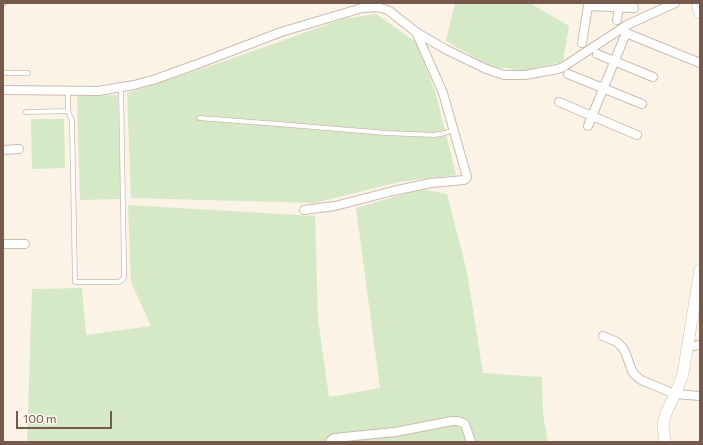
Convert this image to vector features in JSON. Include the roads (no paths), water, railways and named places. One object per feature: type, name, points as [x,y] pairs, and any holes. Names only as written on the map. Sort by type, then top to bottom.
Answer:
[{"type":"street","points":[[3,90],[98,91],[134,85],[156,79],[281,32],[315,21],[362,8],[377,7],[388,7],[416,32],[486,69],[504,75],[525,75],[563,67],[624,31],[637,20],[675,3]]},
{"type":"street","points":[[697,3],[700,13]]},
{"type":"street","points":[[582,43],[588,6],[636,6]]},
{"type":"street","points":[[636,6],[633,10],[637,20]]},
{"type":"street","points":[[617,20],[619,7]]},
{"type":"street","points":[[588,126],[615,61],[624,31]]},
{"type":"street","points":[[624,31],[700,63]]},
{"type":"street","points":[[304,210],[335,206],[431,183],[466,179],[467,176],[443,93],[416,32]]},
{"type":"street","points":[[597,54],[653,77]]},
{"type":"street","points":[[568,74],[642,104]]},
{"type":"street","points":[[559,102],[637,135]]},
{"type":"street","points":[[3,150],[19,149]]},
{"type":"street","points":[[3,244],[25,244]]},
{"type":"street","points":[[665,442],[663,425],[666,413],[683,374],[700,270]]},
{"type":"street","points":[[603,336],[617,342],[623,348],[632,371],[641,380],[675,394],[700,396]]},
{"type":"street","points":[[687,347],[700,345]]},
{"type":"street","points":[[330,442],[334,438],[395,432],[452,421],[458,421],[465,424],[471,442]]},
{"type":"lane","points":[[3,73],[28,73]]},
{"type":"lane","points":[[68,91],[68,111],[72,121],[75,282],[117,282],[124,278],[121,87]]},
{"type":"lane","points":[[26,112],[68,111]]},
{"type":"lane","points":[[199,118],[386,133],[435,135],[453,130]]}]
